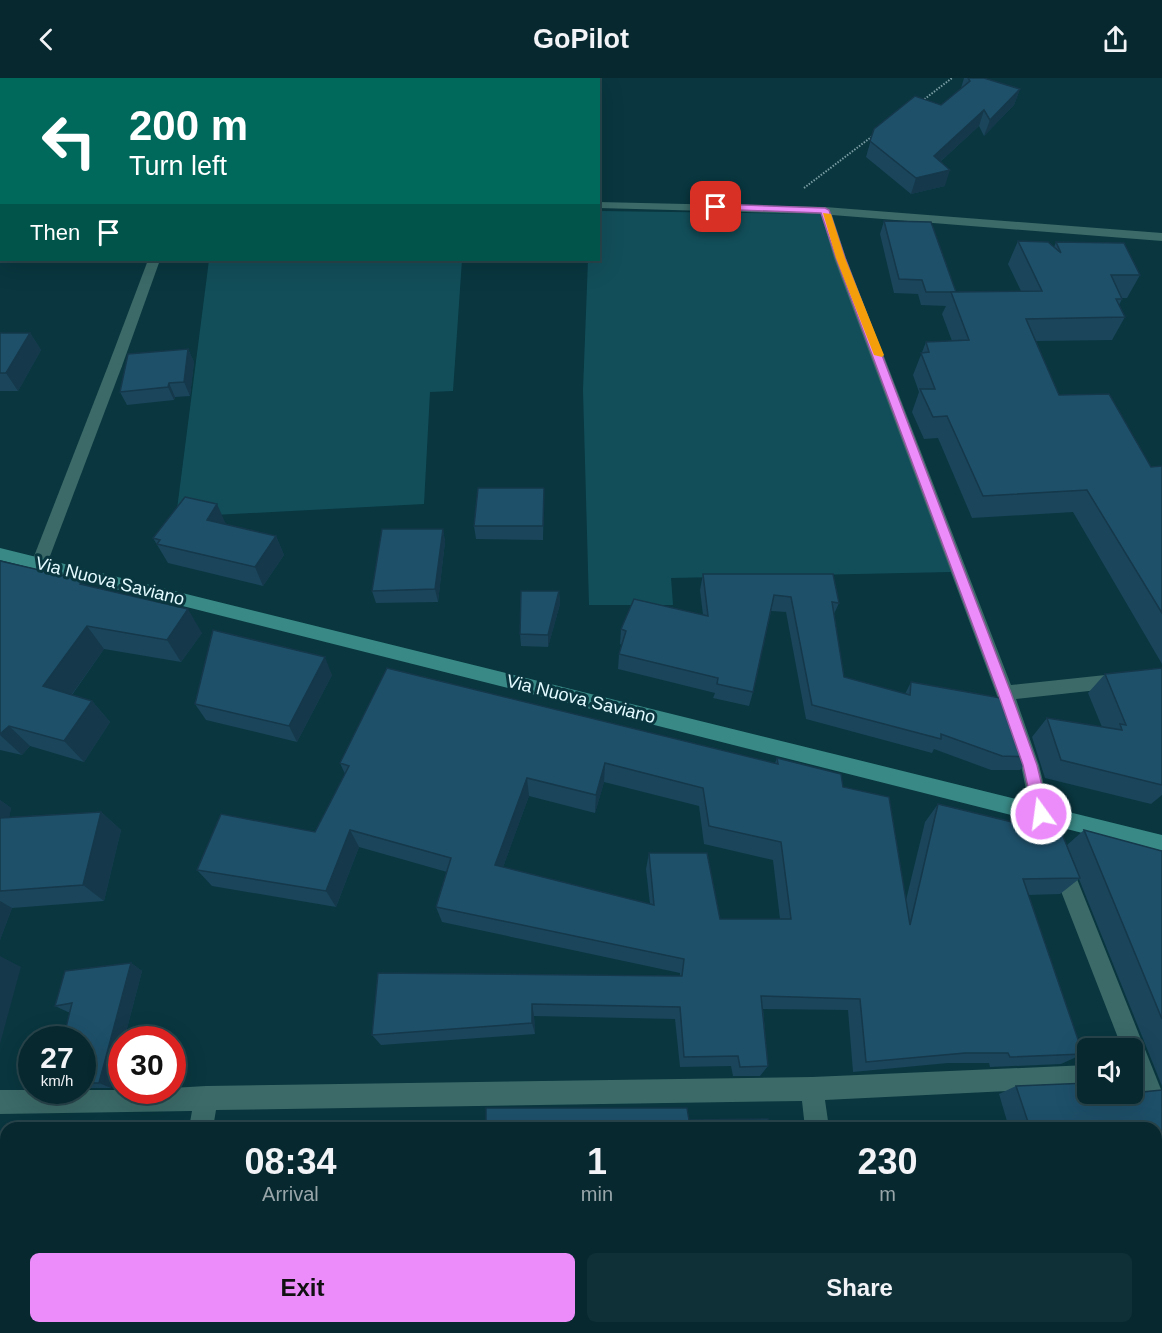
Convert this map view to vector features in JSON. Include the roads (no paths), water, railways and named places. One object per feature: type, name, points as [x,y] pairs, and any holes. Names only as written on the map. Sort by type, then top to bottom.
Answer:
[{"type":"main road","name":"Via Nuova Saviano","points":[[0,554],[1162,844]]},
{"type":"street","points":[[600,205],[825,210],[1162,237]]},
{"type":"street","points":[[825,210],[840,258],[1005,693],[1030,765],[1041,814],[1125,1038]]},
{"type":"street","points":[[39,564],[116,366],[154,261]]},
{"type":"street","points":[[1005,693],[1162,676]]},
{"type":"street","points":[[0,1102],[812,1089],[1077,1077]]},
{"type":"street","points":[[1143,1083],[1162,1121]]},
{"type":"street","points":[[812,1089],[816,1122]]},
{"type":"street","points":[[202,1122],[206,1098]]}]
